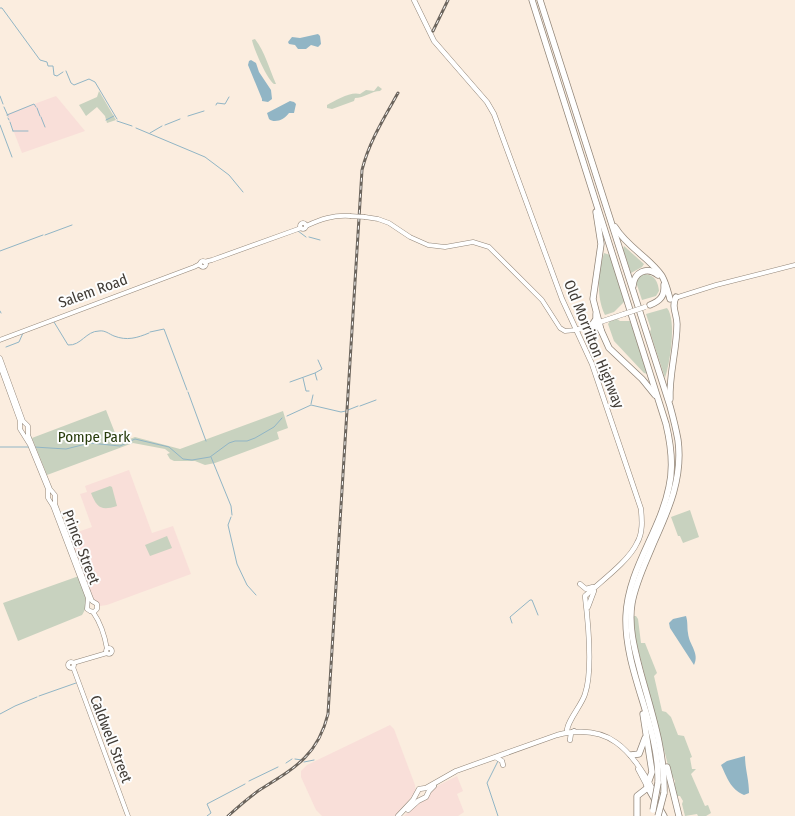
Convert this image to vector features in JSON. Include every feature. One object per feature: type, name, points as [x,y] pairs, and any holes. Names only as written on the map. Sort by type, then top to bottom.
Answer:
[{"type":"highway","points":[[532,0],[666,424],[672,449],[671,475],[667,497],[652,540]]},
{"type":"highway","points":[[540,0],[670,406],[678,438],[678,475],[675,491],[631,585],[626,615],[629,645],[655,749],[658,783],[652,813]]},
{"type":"highway","points":[[592,188],[601,241],[593,298],[601,330],[611,350],[650,388],[657,400],[666,424]]},
{"type":"highway","points":[[609,214],[622,238],[661,274],[668,292],[673,298],[677,324],[669,382],[670,406]]},
{"type":"highway","points":[[633,290],[634,279],[640,273],[648,270],[658,275],[664,284],[664,293],[659,301],[648,306]]},
{"type":"highway","points":[[668,292],[675,296],[683,295]]},
{"type":"highway","points":[[596,312],[596,318],[592,324],[598,326],[601,330]]},
{"type":"highway","points":[[646,554],[634,595],[631,622],[634,643],[679,816]]},
{"type":"highway","points":[[637,680],[652,772],[648,787],[636,798],[637,816]]},
{"type":"highway","points":[[631,756],[638,755],[641,752],[646,733]]},
{"type":"highway","points":[[658,816],[664,793],[664,772],[660,745]]},
{"type":"highway","points":[[648,787],[666,816]]},
{"type":"main road","name":"Old Morrilton Highway","points":[[414,0],[434,41],[487,102],[494,114],[562,298],[594,370],[637,498],[642,518],[638,542],[630,554],[585,596],[586,605]]},
{"type":"main road","name":"Salem Road","points":[[0,339],[293,230],[302,224],[305,225],[332,216],[365,217],[384,221],[410,238],[428,245],[445,246],[473,242],[489,248],[542,300],[560,328],[568,331]]},
{"type":"main road","points":[[196,258],[208,269]]},
{"type":"main road","points":[[568,331],[716,285],[795,266]]},
{"type":"main road","points":[[568,331],[572,328],[572,321],[584,326]]},
{"type":"main road","points":[[580,339],[584,326]]},
{"type":"main road","points":[[568,331],[580,339]]},
{"type":"main road","points":[[0,358],[1,364],[6,382],[21,422],[23,425],[28,426],[25,431],[20,429],[23,425],[18,407],[1,364]]},
{"type":"main road","points":[[6,382],[12,390]]},
{"type":"main road","points":[[13,401],[18,407]]},
{"type":"main road","name":"Prince Street","points":[[25,431],[50,493],[55,495],[55,504],[72,549],[80,572],[88,598],[87,609],[94,611],[98,606],[93,601],[80,572],[72,556],[58,517],[47,497],[50,493]]},
{"type":"main road","points":[[50,500],[55,498]]},
{"type":"main road","points":[[58,517],[65,530]]},
{"type":"main road","points":[[66,540],[72,549]]},
{"type":"main road","points":[[580,584],[588,590],[600,582]]},
{"type":"main road","points":[[587,628],[589,602],[600,582]]},
{"type":"main road","points":[[88,604],[93,601]]},
{"type":"main road","points":[[567,732],[567,726],[580,707],[587,686],[589,669],[586,605],[581,602]]},
{"type":"main road","name":"Caldwell Street","points":[[94,611],[107,650],[73,666],[128,816]]},
{"type":"main road","points":[[570,722],[571,728],[576,731]]},
{"type":"main road","points":[[558,734],[570,722]]},
{"type":"main road","points":[[426,791],[448,778],[500,756],[558,734],[586,730],[604,735],[622,746],[635,762],[648,787]]},
{"type":"main road","points":[[570,740],[570,734],[576,731]]},
{"type":"main road","points":[[500,756],[503,765]]},
{"type":"main road","points":[[400,816],[419,789],[426,791]]},
{"type":"main road","points":[[400,816],[426,797],[426,791]]},
{"type":"main road","points":[[416,794],[421,799]]},
{"type":"shaded area","points":[[56,96],[85,131],[22,153],[7,114]]},
{"type":"shaded area","points":[[129,470],[152,533],[173,526],[191,574],[100,606],[93,599],[69,535],[92,527],[80,494],[87,492],[85,486]]},
{"type":"shaded area","points":[[390,725],[394,729],[416,792],[395,816],[322,816],[316,810],[301,777],[301,771],[307,765]]},
{"type":"shaded area","points":[[457,776],[463,791],[457,794],[464,812],[458,816],[404,816],[417,803],[426,800],[430,791],[435,787]]},
{"type":"green space","points":[[255,39],[276,84],[271,81],[261,64],[252,40]]},
{"type":"green space","points":[[378,86],[382,89],[380,91],[355,98],[354,101],[332,109],[327,108],[327,105],[344,96],[360,94],[366,90],[374,91]]},
{"type":"green space","points":[[99,91],[116,120],[107,123],[105,116],[97,107],[86,116],[79,105],[97,97]]},
{"type":"green space","points":[[624,246],[644,264],[631,273],[623,249]]},
{"type":"green space","points":[[604,253],[610,255],[625,301],[614,312],[605,315],[599,292],[600,268]]},
{"type":"green space","points":[[645,274],[655,280],[659,291],[656,296],[642,300],[636,282],[640,276]]},
{"type":"green space","points":[[667,308],[672,322],[672,332],[669,363],[665,378],[646,314]]},
{"type":"green space","points":[[617,319],[620,321],[630,321],[648,374],[644,373],[614,341],[608,324],[610,321]]},
{"type":"green space","name":"Pompe Park","points":[[106,410],[119,443],[135,437],[180,449],[283,411],[288,428],[277,432],[279,439],[205,465],[195,461],[174,461],[170,459],[167,454],[170,453],[165,449],[133,443],[47,475],[32,438]]},
{"type":"green space","points":[[110,486],[112,487],[117,506],[100,507],[95,502],[91,493]]},
{"type":"green space","points":[[690,510],[699,537],[683,543],[680,536],[678,536],[671,517]]},
{"type":"green space","points":[[167,536],[172,548],[150,556],[145,545]]},
{"type":"green space","points":[[79,576],[86,601],[85,610],[82,615],[18,641],[3,603]]},
{"type":"green space","points":[[633,616],[636,616],[638,619],[641,643],[645,643],[657,673],[654,676],[662,711],[671,717],[678,735],[684,736],[692,757],[690,758],[692,769],[696,769],[691,774],[705,806],[708,805],[711,813],[706,816],[698,816],[697,814],[685,816],[683,801],[680,796],[677,796],[674,786],[675,781],[669,769],[636,641]]},
{"type":"water","points":[[318,34],[321,44],[318,47],[311,45],[306,49],[298,49],[295,45],[288,42],[292,37],[300,38]]},
{"type":"water","points":[[251,60],[256,63],[259,72],[271,90],[272,99],[268,102],[262,101],[248,65]]},
{"type":"water","points":[[290,101],[296,104],[294,113],[289,113],[277,121],[269,119],[267,113]]},
{"type":"water","points":[[686,616],[689,637],[696,657],[694,665],[670,628],[669,623],[673,619]]},
{"type":"water","points":[[745,756],[749,793],[744,795],[732,786],[721,765],[727,761]]},
{"type":"waterway","points":[[0,8],[2,8],[40,60],[47,62],[48,66],[53,66],[54,75],[57,76],[63,72]]},
{"type":"waterway","points":[[66,71],[71,83],[74,85],[89,79],[95,82],[117,119]]},
{"type":"waterway","points":[[0,96],[3,104]]},
{"type":"waterway","points":[[216,105],[217,103],[225,104],[229,97]]},
{"type":"waterway","points":[[7,115],[34,104],[36,107]]},
{"type":"waterway","points":[[4,107],[8,116]]},
{"type":"waterway","points":[[37,108],[40,116]]},
{"type":"waterway","points":[[188,116],[204,111]]},
{"type":"waterway","points":[[106,120],[114,116]]},
{"type":"waterway","points":[[41,117],[45,127]]},
{"type":"waterway","points":[[165,125],[180,119]]},
{"type":"waterway","points":[[117,121],[132,126]]},
{"type":"waterway","points":[[10,122],[13,131]]},
{"type":"waterway","points":[[0,125],[12,157]]},
{"type":"waterway","points":[[150,133],[162,126]]},
{"type":"waterway","points":[[136,128],[205,157],[229,175],[243,192]]},
{"type":"waterway","points":[[13,131],[28,131]]},
{"type":"waterway","points":[[45,235],[72,225]]},
{"type":"waterway","points":[[298,231],[306,237]]},
{"type":"waterway","points":[[0,251],[43,235]]},
{"type":"waterway","points":[[309,237],[320,240]]},
{"type":"waterway","points":[[54,322],[68,345],[73,345],[94,332],[103,331],[119,338],[128,339],[149,333]]},
{"type":"waterway","points":[[150,332],[164,329],[187,390]]},
{"type":"waterway","points":[[6,347],[19,342],[23,333]]},
{"type":"waterway","points":[[317,380],[315,373],[322,369],[318,360]]},
{"type":"waterway","points":[[290,382],[315,373]]},
{"type":"waterway","points":[[303,378],[306,391],[309,391]]},
{"type":"waterway","points":[[188,392],[206,441]]},
{"type":"waterway","points":[[311,404],[313,395]]},
{"type":"waterway","points":[[360,406],[376,400]]},
{"type":"waterway","points":[[287,416],[311,405],[341,412],[346,411]]},
{"type":"waterway","points":[[348,410],[358,406]]},
{"type":"waterway","points":[[34,447],[66,449],[90,443],[120,446],[135,439],[169,447],[183,459],[192,460],[210,457],[229,443],[255,438],[274,427],[282,418]]},
{"type":"waterway","points":[[0,447],[30,447]]},
{"type":"waterway","points":[[211,457],[231,506],[232,515]]},
{"type":"waterway","points":[[231,517],[228,525],[237,564],[247,585],[256,595]]},
{"type":"waterway","points":[[512,623],[510,617],[530,600],[532,600],[538,615]]},
{"type":"waterway","points":[[39,696],[76,683]]},
{"type":"waterway","points":[[0,714],[37,697]]},
{"type":"waterway","points":[[286,763],[292,759]]},
{"type":"waterway","points":[[295,759],[302,760]]},
{"type":"waterway","points":[[304,762],[314,760]]},
{"type":"waterway","points":[[498,761],[487,783],[498,816]]},
{"type":"waterway","points":[[249,781],[278,767]]},
{"type":"waterway","points":[[207,816],[211,813],[207,804],[245,784]]},
{"type":"railway","points":[[433,31],[448,0]]},
{"type":"railway","points":[[228,816],[252,795],[304,759],[318,740],[328,714],[362,170],[373,140],[398,93]]}]
